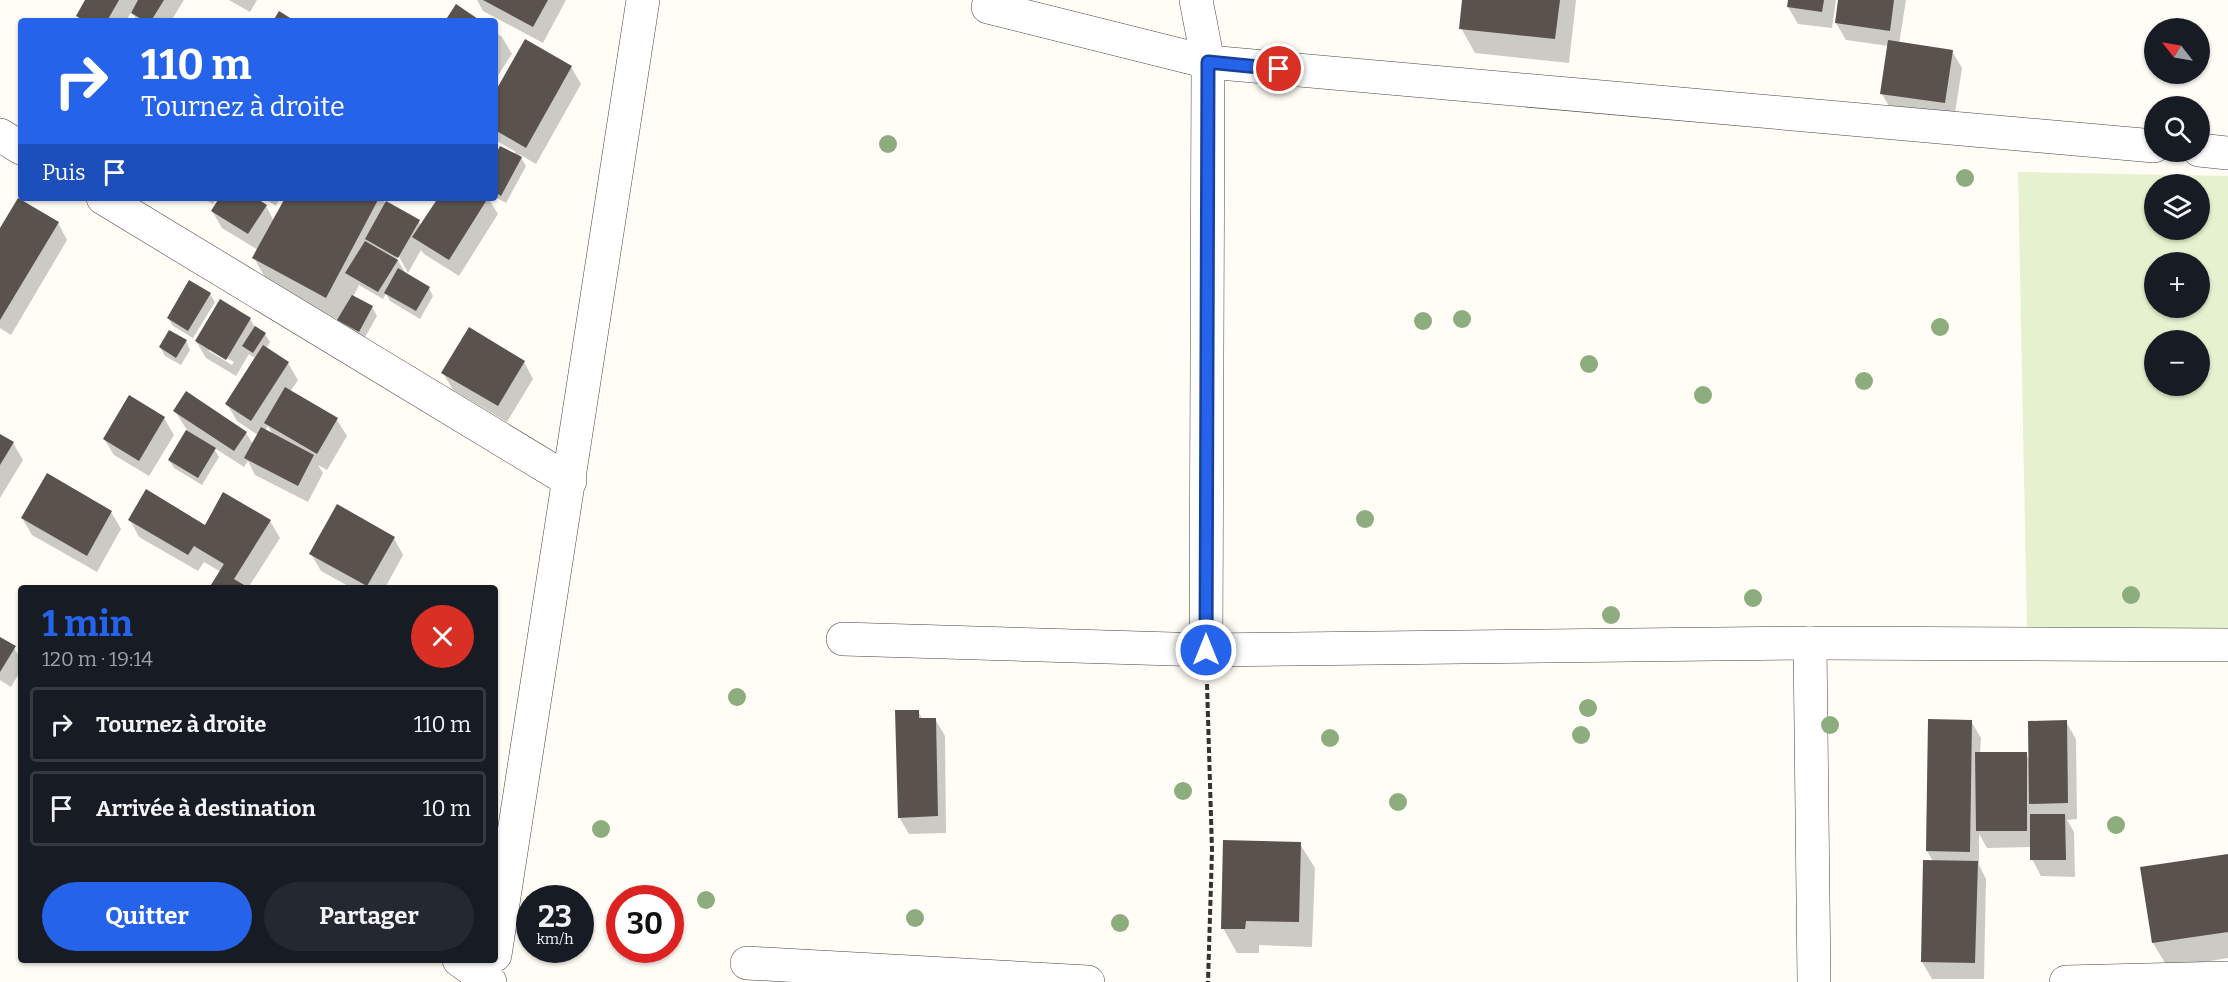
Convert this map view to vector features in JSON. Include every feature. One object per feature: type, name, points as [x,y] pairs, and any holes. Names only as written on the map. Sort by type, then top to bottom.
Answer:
[{"type":"street","points":[[498,936],[644,0]]},
{"type":"street","points":[[1196,0],[1208,62],[1206,650]]},
{"type":"street","points":[[988,7],[1208,62],[2144,145]]},
{"type":"street","points":[[0,135],[18,146]]},
{"type":"street","points":[[2210,151],[2228,153]]},
{"type":"street","points":[[108,201],[570,481]]},
{"type":"street","points":[[843,639],[1206,650],[1810,643],[2228,645]]},
{"type":"street","points":[[1810,643],[1814,982]]},
{"type":"street","points":[[463,963],[490,982],[493,963]]},
{"type":"street","points":[[747,963],[1088,982]]},
{"type":"street","points":[[2066,982],[2228,978]]},
{"type":"path","points":[[1206,650],[1212,850],[1208,982]]},
{"type":"green space","points":[[2018,172],[2144,174],[2144,240],[2210,240],[2210,176],[2228,176],[2228,628],[2027,629]]},
{"type":"building","points":[[85,0],[119,0],[109,18],[76,16]]},
{"type":"building","points":[[138,0],[164,0],[153,18],[140,18],[131,13]]},
{"type":"building","points":[[483,0],[548,0],[533,27]]},
{"type":"building","points":[[1462,0],[1560,0],[1555,39],[1459,29]]},
{"type":"building","points":[[1788,0],[1824,0],[1822,12],[1787,7]]},
{"type":"building","points":[[1838,0],[1894,0],[1890,31],[1835,23]]},
{"type":"building","points":[[456,4],[477,18],[447,18]]},
{"type":"building","points":[[279,11],[290,18],[275,18]]},
{"type":"building","points":[[525,39],[572,66],[526,148],[498,132],[498,87]]},
{"type":"building","points":[[1888,40],[1953,50],[1945,103],[1880,94]]},
{"type":"building","points":[[500,146],[522,157],[501,196],[498,194],[498,150]]},
{"type":"building","points":[[18,198],[18,201],[23,201],[59,222],[0,320],[0,228]]},
{"type":"building","points":[[217,201],[261,201],[267,205],[248,234],[211,211]]},
{"type":"building","points":[[283,201],[377,201],[326,298],[252,258]]},
{"type":"building","points":[[386,201],[420,220],[398,258],[365,239]]},
{"type":"building","points":[[436,201],[486,201],[449,260],[412,237]]},
{"type":"building","points":[[365,241],[398,260],[378,292],[345,273]]},
{"type":"building","points":[[398,268],[430,287],[416,311],[384,293]]},
{"type":"building","points":[[189,280],[211,293],[188,331],[167,318]]},
{"type":"building","points":[[352,295],[373,306],[359,332],[337,320]]},
{"type":"building","points":[[220,299],[251,318],[226,360],[195,341]]},
{"type":"building","points":[[255,326],[266,333],[253,353],[242,346]]},
{"type":"building","points":[[469,327],[525,361],[498,406],[441,373]]},
{"type":"building","points":[[169,330],[187,340],[176,358],[159,347]]},
{"type":"building","points":[[263,345],[289,362],[251,421],[225,404]]},
{"type":"building","points":[[285,387],[338,418],[317,454],[264,423]]},
{"type":"building","points":[[186,391],[247,432],[234,451],[173,411]]},
{"type":"building","points":[[129,395],[165,417],[139,461],[103,439]]},
{"type":"building","points":[[261,427],[314,455],[298,486],[244,458]]},
{"type":"building","points":[[186,430],[216,448],[198,478],[168,460]]},
{"type":"building","points":[[0,434],[14,442],[0,465]]},
{"type":"building","points":[[47,473],[112,511],[87,556],[21,518]]},
{"type":"building","points":[[146,489],[205,525],[223,492],[271,520],[234,579],[244,585],[211,585],[224,564],[194,546],[188,555],[128,520]]},
{"type":"building","points":[[337,504],[395,537],[368,585],[309,554]]},
{"type":"building","points":[[0,637],[16,646],[0,672]]},
{"type":"building","points":[[895,710],[919,710],[919,718],[936,718],[938,816],[898,818]]},
{"type":"building","points":[[1928,719],[1972,720],[1970,852],[1926,851]]},
{"type":"building","points":[[2067,720],[2068,803],[2029,804],[2028,721]]},
{"type":"building","points":[[1975,752],[2027,752],[2027,831],[1976,831]]},
{"type":"building","points":[[2030,814],[2065,814],[2066,860],[2030,860]]},
{"type":"building","points":[[1223,840],[1301,842],[1299,922],[1246,921],[1245,929],[1221,929]]},
{"type":"building","points":[[2228,854],[2228,932],[2152,943],[2140,867]]},
{"type":"building","points":[[1923,860],[1978,861],[1975,963],[1921,962]]},
{"type":"route","points":[[1206,650],[1208,62],[1279,69]]}]
